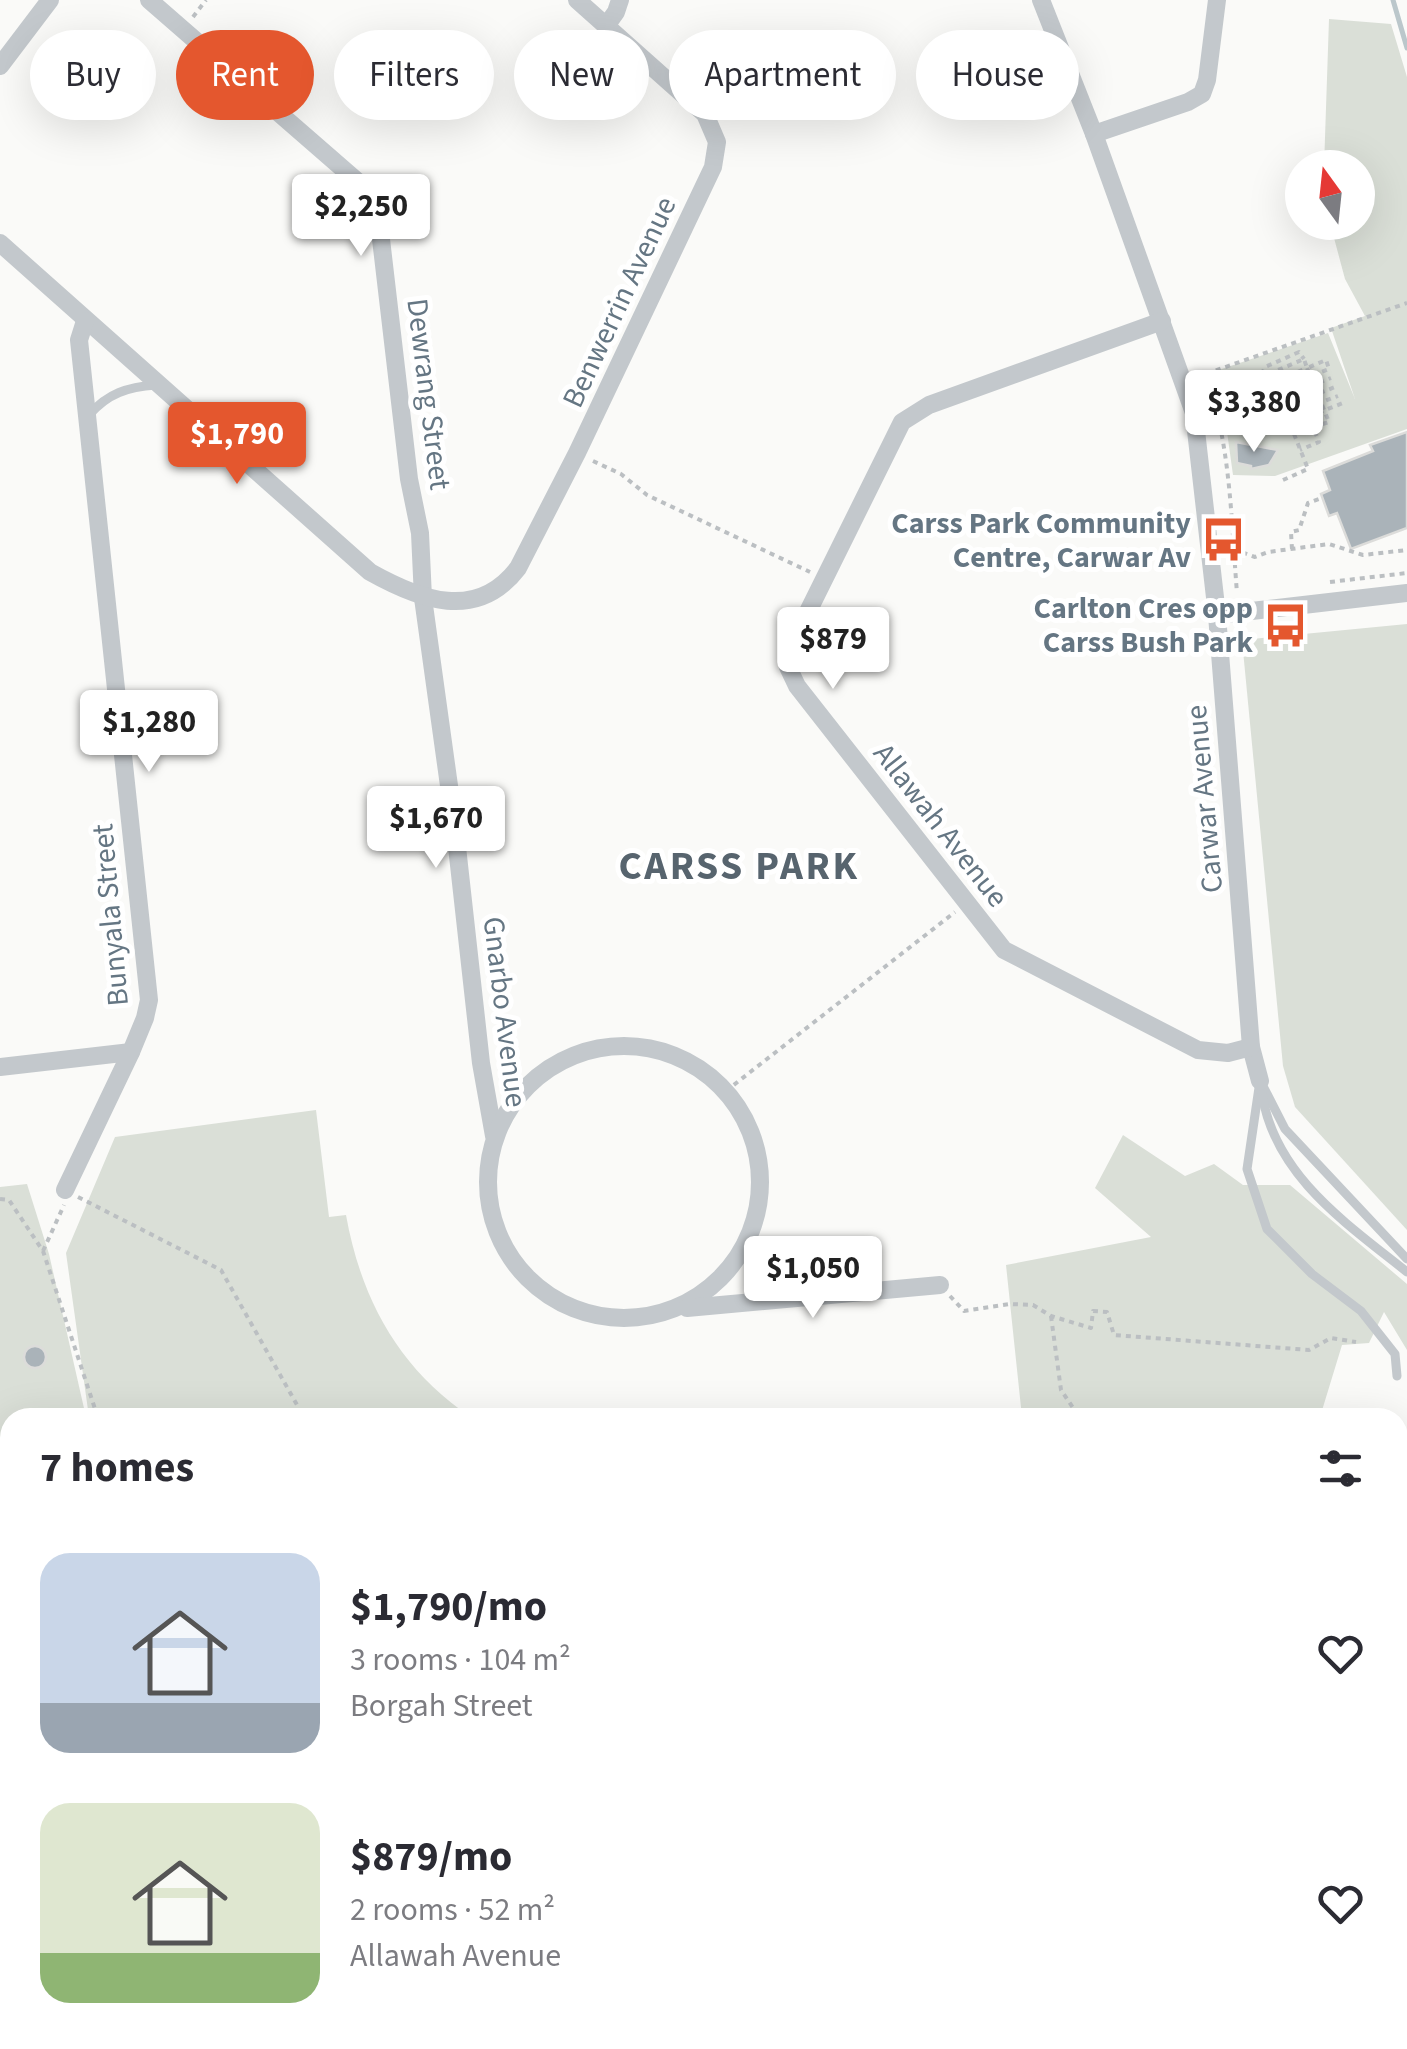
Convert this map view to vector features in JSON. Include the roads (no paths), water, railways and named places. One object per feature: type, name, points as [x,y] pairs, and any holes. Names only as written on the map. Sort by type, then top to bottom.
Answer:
[{"type":"street","points":[[0,66],[50,0]]},
{"type":"street","name":"Dewrang Street","points":[[149,0],[358,181],[377,206],[420,533],[423,598]]},
{"type":"street","name":"Benwerrin Avenue","points":[[423,598],[460,602],[492,593],[518,568],[577,454],[713,167],[714,130],[704,114],[577,0]]},
{"type":"street","points":[[606,26],[620,0]]},
{"type":"street","name":"Carwar Avenue","points":[[1041,0],[1094,134],[1194,412],[1216,615],[1251,1048],[1260,1081]]},
{"type":"street","points":[[1094,134],[1202,94],[1217,0]]},
{"type":"street","points":[[0,243],[370,572],[423,598]]},
{"type":"street","name":"Bunyala Street","points":[[67,1192],[146,1018],[149,1000],[78,340],[85,321]]},
{"type":"street","name":"Allawah Avenue","points":[[1162,321],[908,416],[897,430],[790,648],[788,667],[797,686],[1004,950],[1198,1050],[1228,1053],[1251,1048]]},
{"type":"street","points":[[1216,615],[1407,593]]},
{"type":"street","name":"Gnarbo Avenue","points":[[423,598],[455,829],[480,1063],[494,1136]]},
{"type":"street","name":"Gnarbo Avenue","points":[[681,1308],[721,1281],[735,1264],[752,1228],[760,1187],[750,1129],[726,1091],[694,1064],[657,1050],[628,1046],[596,1048],[541,1073],[512,1103],[488,1155],[486,1177],[502,1244],[532,1282],[565,1305],[600,1315],[636,1316],[681,1308],[940,1286]]},
{"type":"street","points":[[0,1066],[130,1052]]},
{"type":"lane","points":[[88,418],[110,395],[125,388],[156,384]]},
{"type":"lane","points":[[1260,1081],[1247,1168],[1268,1229],[1312,1274],[1361,1311],[1395,1354],[1397,1376]]},
{"type":"lane","name":"Carwar Avenue","points":[[1260,1081],[1285,1129],[1407,1260]]},
{"type":"lane","name":"Carwar Avenue","points":[[1260,1081],[1266,1122],[1299,1180],[1407,1272]]},
{"type":"waterway","points":[[1393,0],[1407,48]]},
{"type":"place","name":"Carss Park Community Centre, Carwar Av","points":[[1224,540]]},
{"type":"place","name":"Carlton Cres opp Carss Bush Park","points":[[1286,625]]},
{"type":"district","name":"CARSS PARK","points":[[739,865]]}]
